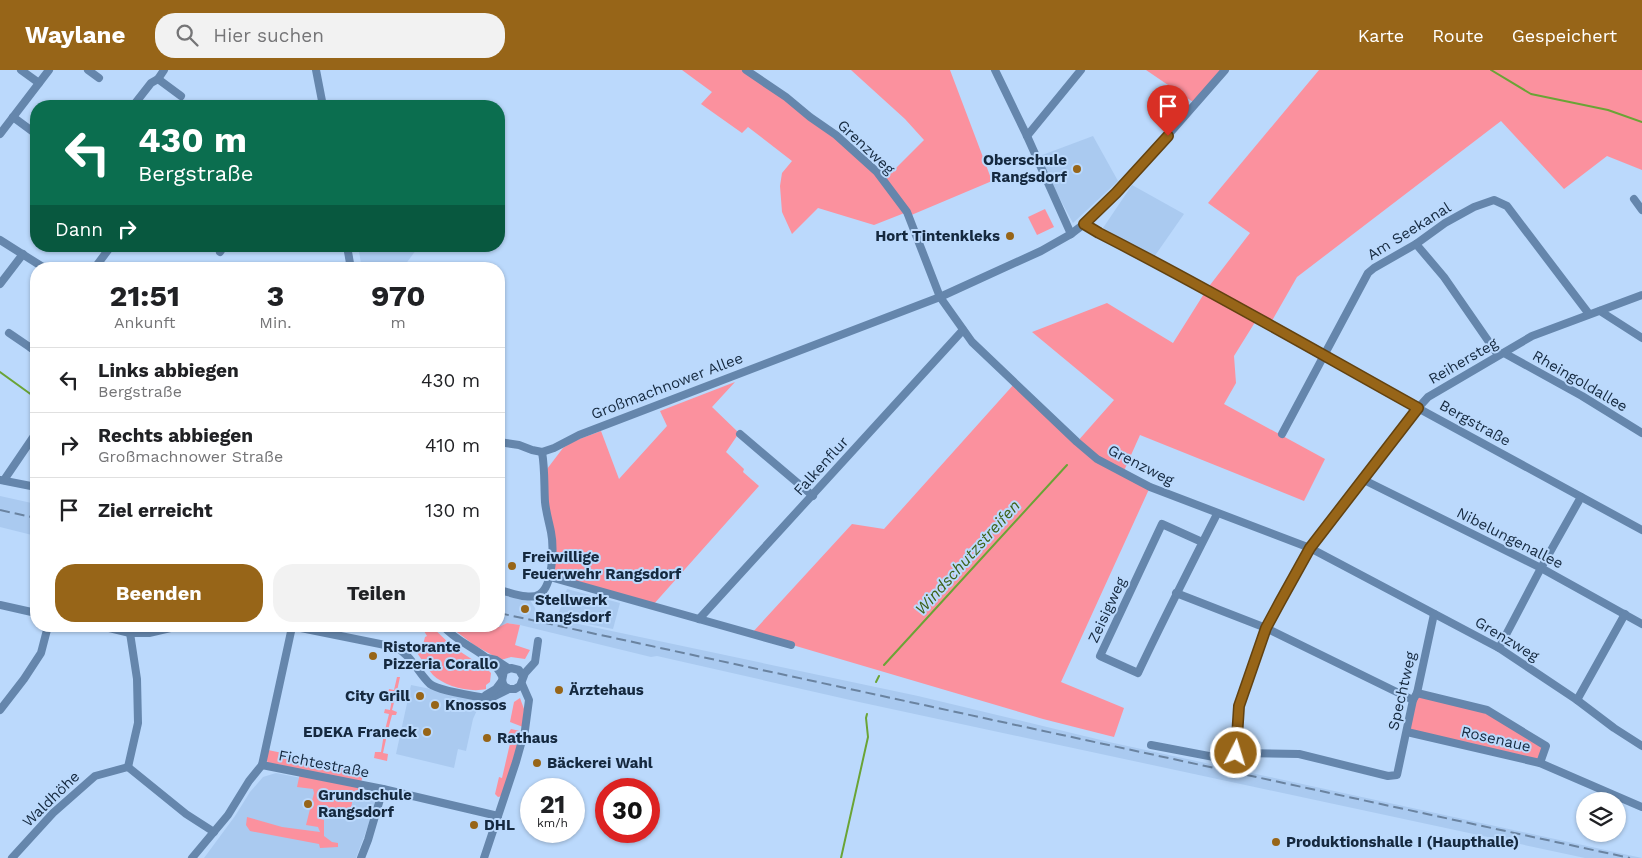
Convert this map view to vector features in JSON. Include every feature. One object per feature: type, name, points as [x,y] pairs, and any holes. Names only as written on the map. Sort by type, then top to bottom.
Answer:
[{"type":"street","points":[[21,70],[39,83]]},
{"type":"street","points":[[0,134],[49,70]]},
{"type":"street","points":[[88,70],[99,78]]},
{"type":"street","points":[[138,100],[151,83],[158,80],[164,70]]},
{"type":"street","points":[[316,70],[321,100]]},
{"type":"street","name":"Grenzweg","points":[[746,70],[786,97],[836,135],[877,172],[909,216],[940,297],[963,330],[979,349],[1077,442],[1098,459],[1150,488],[1310,548],[1500,648],[1578,700],[1614,728],[1642,746]]},
{"type":"street","points":[[995,70],[1071,234]]},
{"type":"street","points":[[1027,136],[1036,128],[1081,70]]},
{"type":"street","name":"Großmachnower Allee","points":[[542,452],[579,435],[940,297],[1036,254],[1071,234],[1084,224],[1133,175],[1225,70]]},
{"type":"street","points":[[158,80],[181,96]]},
{"type":"street","points":[[13,117],[30,130]]},
{"type":"street","points":[[1634,199],[1642,210]]},
{"type":"street","name":"Am Seekanal","points":[[1282,434],[1368,274],[1374,268],[1416,244],[1445,224],[1474,208],[1494,200],[1507,206],[1590,314]]},
{"type":"street","name":"Bergstraße","points":[[1084,224],[1207,289],[1324,357],[1642,530]]},
{"type":"street","points":[[0,240],[35,262]]},
{"type":"street","points":[[1416,244],[1444,277],[1501,354]]},
{"type":"street","points":[[0,284],[23,254]]},
{"type":"street","name":"Reihersteg","points":[[1236,753],[1239,706],[1266,628],[1310,548],[1418,408],[1428,397],[1532,336],[1642,295]]},
{"type":"street","points":[[1600,311],[1642,338]]},
{"type":"street","name":"Falkenflur","points":[[699,619],[963,330]]},
{"type":"street","points":[[9,333],[30,347]]},
{"type":"street","name":"Rheingoldallee","points":[[1501,354],[1582,396],[1642,433]]},
{"type":"street","points":[[740,434],[813,496]]},
{"type":"street","points":[[30,441],[2,480],[30,487]]},
{"type":"street","points":[[505,443],[542,452],[545,469],[545,501],[552,534],[550,577],[539,595],[530,597],[505,591]]},
{"type":"street","name":"Nibelungenallee","points":[[1364,480],[1541,568],[1642,624]]},
{"type":"street","points":[[1500,648],[1541,568],[1581,497]]},
{"type":"street","name":"Zeisigweg","points":[[1202,542],[1162,524],[1100,656],[1138,673],[1216,514]]},
{"type":"street","points":[[550,577],[791,645]]},
{"type":"street","points":[[1176,593],[1266,628],[1415,696]]},
{"type":"street","points":[[0,605],[30,612]]},
{"type":"street","name":"Spechtweg","points":[[1236,753],[1299,754],[1388,776],[1397,775],[1434,614]]},
{"type":"street","points":[[1578,700],[1625,614]]},
{"type":"street","points":[[1,707],[24,679],[41,653],[46,632]]},
{"type":"street","points":[[126,632],[153,632]]},
{"type":"street","points":[[192,858],[214,832],[262,766],[290,632]]},
{"type":"street","points":[[321,632],[396,647],[425,679],[435,687],[482,697],[491,698],[518,688],[535,662],[537,644],[532,659],[521,668],[508,668],[496,660],[487,658],[463,643],[450,632]]},
{"type":"street","points":[[130,633],[137,679],[138,723],[128,767],[186,814],[214,832]]},
{"type":"street","points":[[487,658],[502,678],[504,686],[522,696],[528,707]]},
{"type":"street","points":[[482,697],[496,689],[504,671],[508,668]]},
{"type":"street","points":[[484,858],[525,730],[528,697],[521,672],[517,668]]},
{"type":"street","name":"Rosenaue","points":[[1407,732],[1540,763],[1546,746],[1487,710],[1415,696]]},
{"type":"street","points":[[1150,744],[1214,757],[1224,757],[1236,753]]},
{"type":"street","points":[[1540,763],[1642,806]]},
{"type":"street","name":"Fichtestraße","points":[[262,766],[383,789],[498,816]]},
{"type":"street","name":"Waldhöhe","points":[[12,858],[53,813],[95,776],[128,767]]},
{"type":"street","points":[[361,858],[383,789]]},
{"type":"shaded area","points":[[682,70],[746,70],[786,97],[884,180],[924,140],[905,119],[851,70],[950,70],[992,181],[909,216],[907,212],[874,225],[818,208],[792,234],[782,212],[780,186],[782,173],[792,161],[748,127],[742,133],[701,104],[712,92]]},
{"type":"shaded area","points":[[1146,70],[1224,70],[1193,102]]},
{"type":"shaded area","points":[[1319,70],[1642,70],[1642,170],[1607,156],[1564,189],[1501,121],[1297,277],[1269,326],[1257,319],[1234,356],[1236,383],[1224,404],[1325,459],[1304,501],[1140,435],[1123,473],[1150,487],[1061,682],[1124,708],[1114,737],[1043,719],[752,633],[852,524],[884,529],[1015,383],[1077,442],[1114,400],[1032,332],[1107,303],[1173,343],[1207,289],[1250,233],[1208,203]]},
{"type":"shaded area","name":"Oberschule Rangsdorf","points":[[1093,136],[1118,181],[1073,223],[1037,157]]},
{"type":"shaded area","points":[[1132,185],[1184,214],[1154,257],[1103,228]]},
{"type":"shaded area","points":[[1045,209],[1054,227],[1037,235],[1028,217]]},
{"type":"shaded area","points":[[359,252],[415,252],[407,262],[361,262]]},
{"type":"shaded area","points":[[735,382],[712,407],[739,433],[726,452],[744,469],[743,472],[759,486],[653,605],[550,577],[552,554],[547,516],[547,469],[563,448],[574,441],[601,431],[619,479],[667,426],[660,411]]},
{"type":"shaded area","points":[[0,496],[30,503],[30,534],[0,527]]},
{"type":"shaded area","points":[[567,589],[620,603],[613,629],[557,618]]},
{"type":"shaded area","points":[[505,596],[530,600],[535,608],[536,615],[918,696],[1109,742],[1642,858],[1585,858],[859,702],[657,656],[651,657],[505,624]]},
{"type":"shaded area","points":[[505,624],[520,625],[515,645],[530,650],[525,659],[511,657],[501,660],[474,645],[457,632],[505,632]]},
{"type":"shaded area","points":[[425,632],[437,632],[453,647],[487,669],[491,673],[490,682],[486,685],[486,689],[458,688],[433,675],[414,648],[423,645],[427,636]]},
{"type":"shaded area","points":[[397,677],[400,677],[397,691],[402,692],[401,696],[396,695],[392,710],[397,712],[396,715],[392,715],[388,730],[393,732],[392,735],[387,735],[383,753],[388,754],[387,761],[374,758],[375,752],[381,752],[384,734],[379,733],[380,729],[385,730],[389,714],[384,713],[385,709],[390,710],[393,694],[388,693],[389,689],[394,690]]},
{"type":"shaded area","points":[[411,685],[480,699],[473,719],[466,751],[458,749],[454,768],[396,754]]},
{"type":"shaded area","points":[[1417,693],[1487,710],[1546,746],[1540,763],[1407,732]]},
{"type":"shaded area","points":[[520,698],[524,709],[523,727],[510,722],[514,702]]},
{"type":"shaded area","points":[[511,729],[521,733],[502,796],[498,797],[495,794],[499,777],[502,778],[512,735],[508,734]]},
{"type":"shaded area","points":[[268,750],[364,770],[361,783],[268,763],[266,759]]},
{"type":"shaded area","name":"Grundschule Rangsdorf","points":[[276,773],[377,793],[368,826],[356,858],[204,858],[250,792],[263,777]]},
{"type":"shaded area","points":[[300,773],[364,787],[361,798],[353,797],[350,815],[321,809],[320,819],[324,820],[324,836],[332,842],[338,843],[338,847],[320,848],[319,844],[250,831],[246,825],[247,817],[282,827],[320,832],[318,827],[306,825],[314,793],[313,789],[297,787]]},
{"type":"waterway","points":[[1491,70],[1531,94],[1608,110],[1642,122]]},
{"type":"waterway","points":[[0,372],[30,394]]},
{"type":"waterway","name":"Windschutzstreifen","points":[[884,665],[1067,465]]},
{"type":"waterway","name":"Windschutzstreifen","points":[[876,682],[879,676]]},
{"type":"waterway","name":"Windschutzstreifen","points":[[841,858],[868,737],[867,714]]},
{"type":"railway","points":[[0,510],[30,517]]},
{"type":"railway","points":[[505,614],[1630,858]]},
{"type":"place","name":"Oberschule Rangsdorf","points":[[1077,169]]},
{"type":"place","name":"Hort Tintenkleks","points":[[1010,236]]},
{"type":"place","name":"Freiwillige Feuerwehr Rangsdorf","points":[[512,566]]},
{"type":"place","name":"Stellwerk Rangsdorf","points":[[525,609]]},
{"type":"place","name":"Ristorante Pizzeria Corallo","points":[[373,656]]},
{"type":"place","name":"Ärztehaus","points":[[559,690]]},
{"type":"place","name":"City Grill","points":[[420,696]]},
{"type":"place","name":"Knossos","points":[[435,705]]},
{"type":"place","name":"EDEKA Franeck","points":[[427,732]]},
{"type":"place","name":"Rathaus","points":[[487,738]]},
{"type":"place","name":"Bäckerei Wahl","points":[[537,763]]},
{"type":"place","name":"Grundschule Rangsdorf","points":[[308,804]]},
{"type":"place","name":"DHL","points":[[474,825]]},
{"type":"place","name":"Produktionshalle I (Haupthalle)","points":[[1276,842]]},
{"type":"route","points":[[1168,136],[1116,193],[1084,224],[1207,289],[1269,326],[1418,408],[1310,548],[1292,578],[1266,628],[1239,706],[1236,753]]}]
